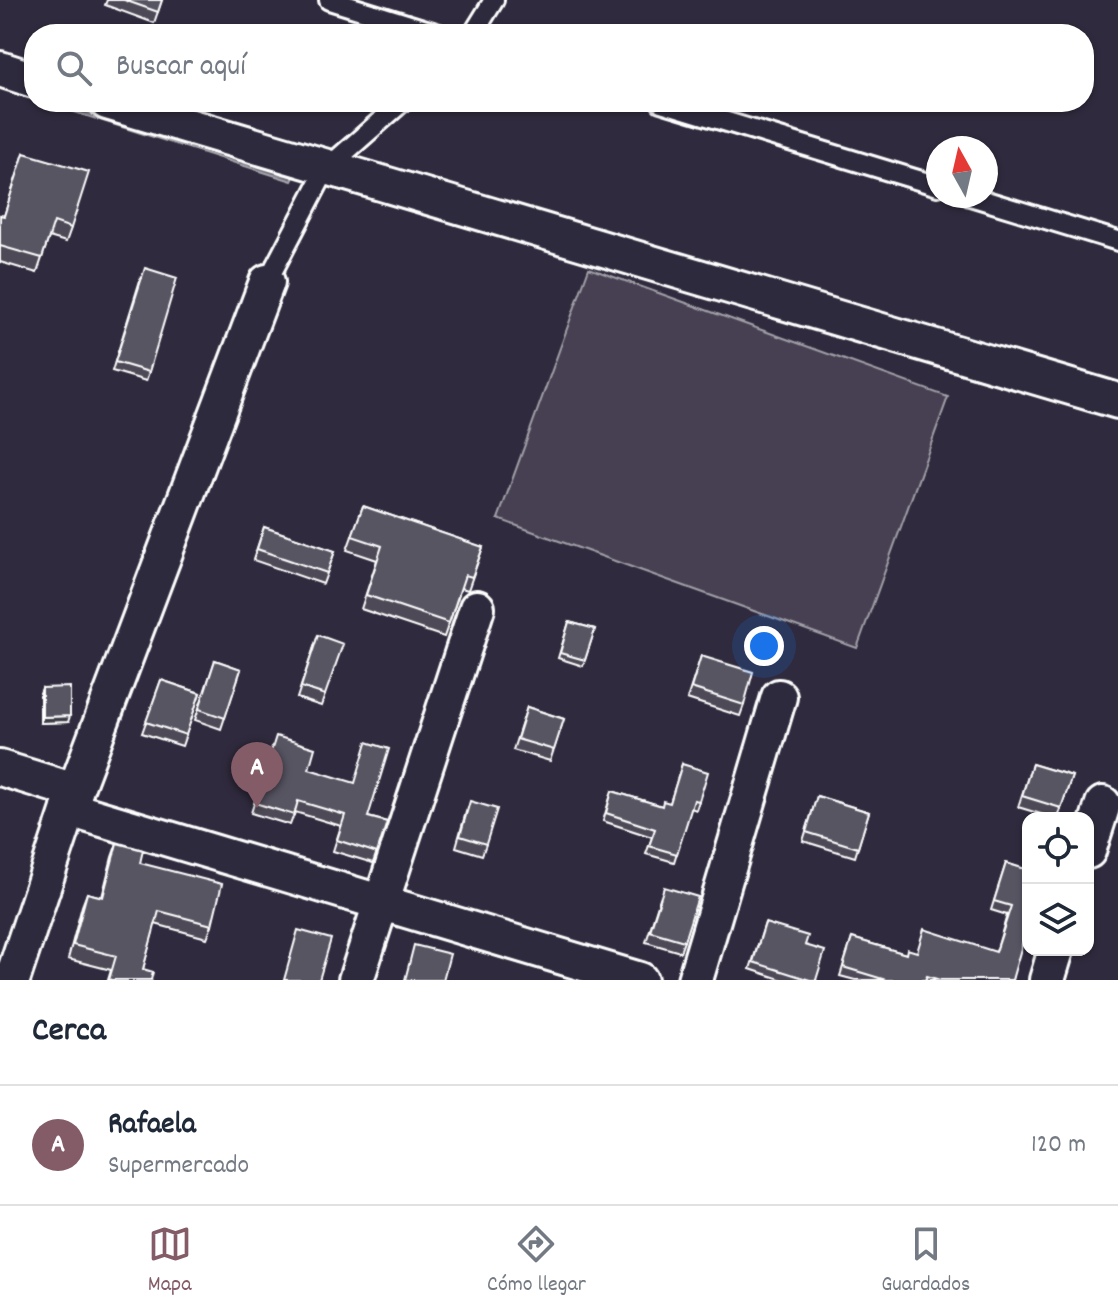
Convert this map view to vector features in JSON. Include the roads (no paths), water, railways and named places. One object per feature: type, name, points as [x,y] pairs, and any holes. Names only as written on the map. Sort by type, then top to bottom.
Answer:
[{"type":"street","points":[[0,69],[24,77]]},
{"type":"street","points":[[140,112],[1118,401]]},
{"type":"street","points":[[12,980],[72,800],[267,282]]},
{"type":"street","points":[[356,980],[477,608]]},
{"type":"street","points":[[695,980],[779,697]]},
{"type":"street","points":[[0,768],[72,800],[381,902],[640,980]]},
{"type":"street","points":[[1094,832],[1103,804]]},
{"type":"street","points":[[1047,980],[1054,956]]},
{"type":"lane","points":[[329,0],[407,24]]},
{"type":"lane","points":[[479,24],[494,0]]},
{"type":"lane","points":[[267,282],[326,169],[391,112]]},
{"type":"lane","points":[[694,112],[926,182]]},
{"type":"lane","points":[[998,205],[1118,241]]},
{"type":"place","name":"Rafaela","points":[[257,808]]}]
